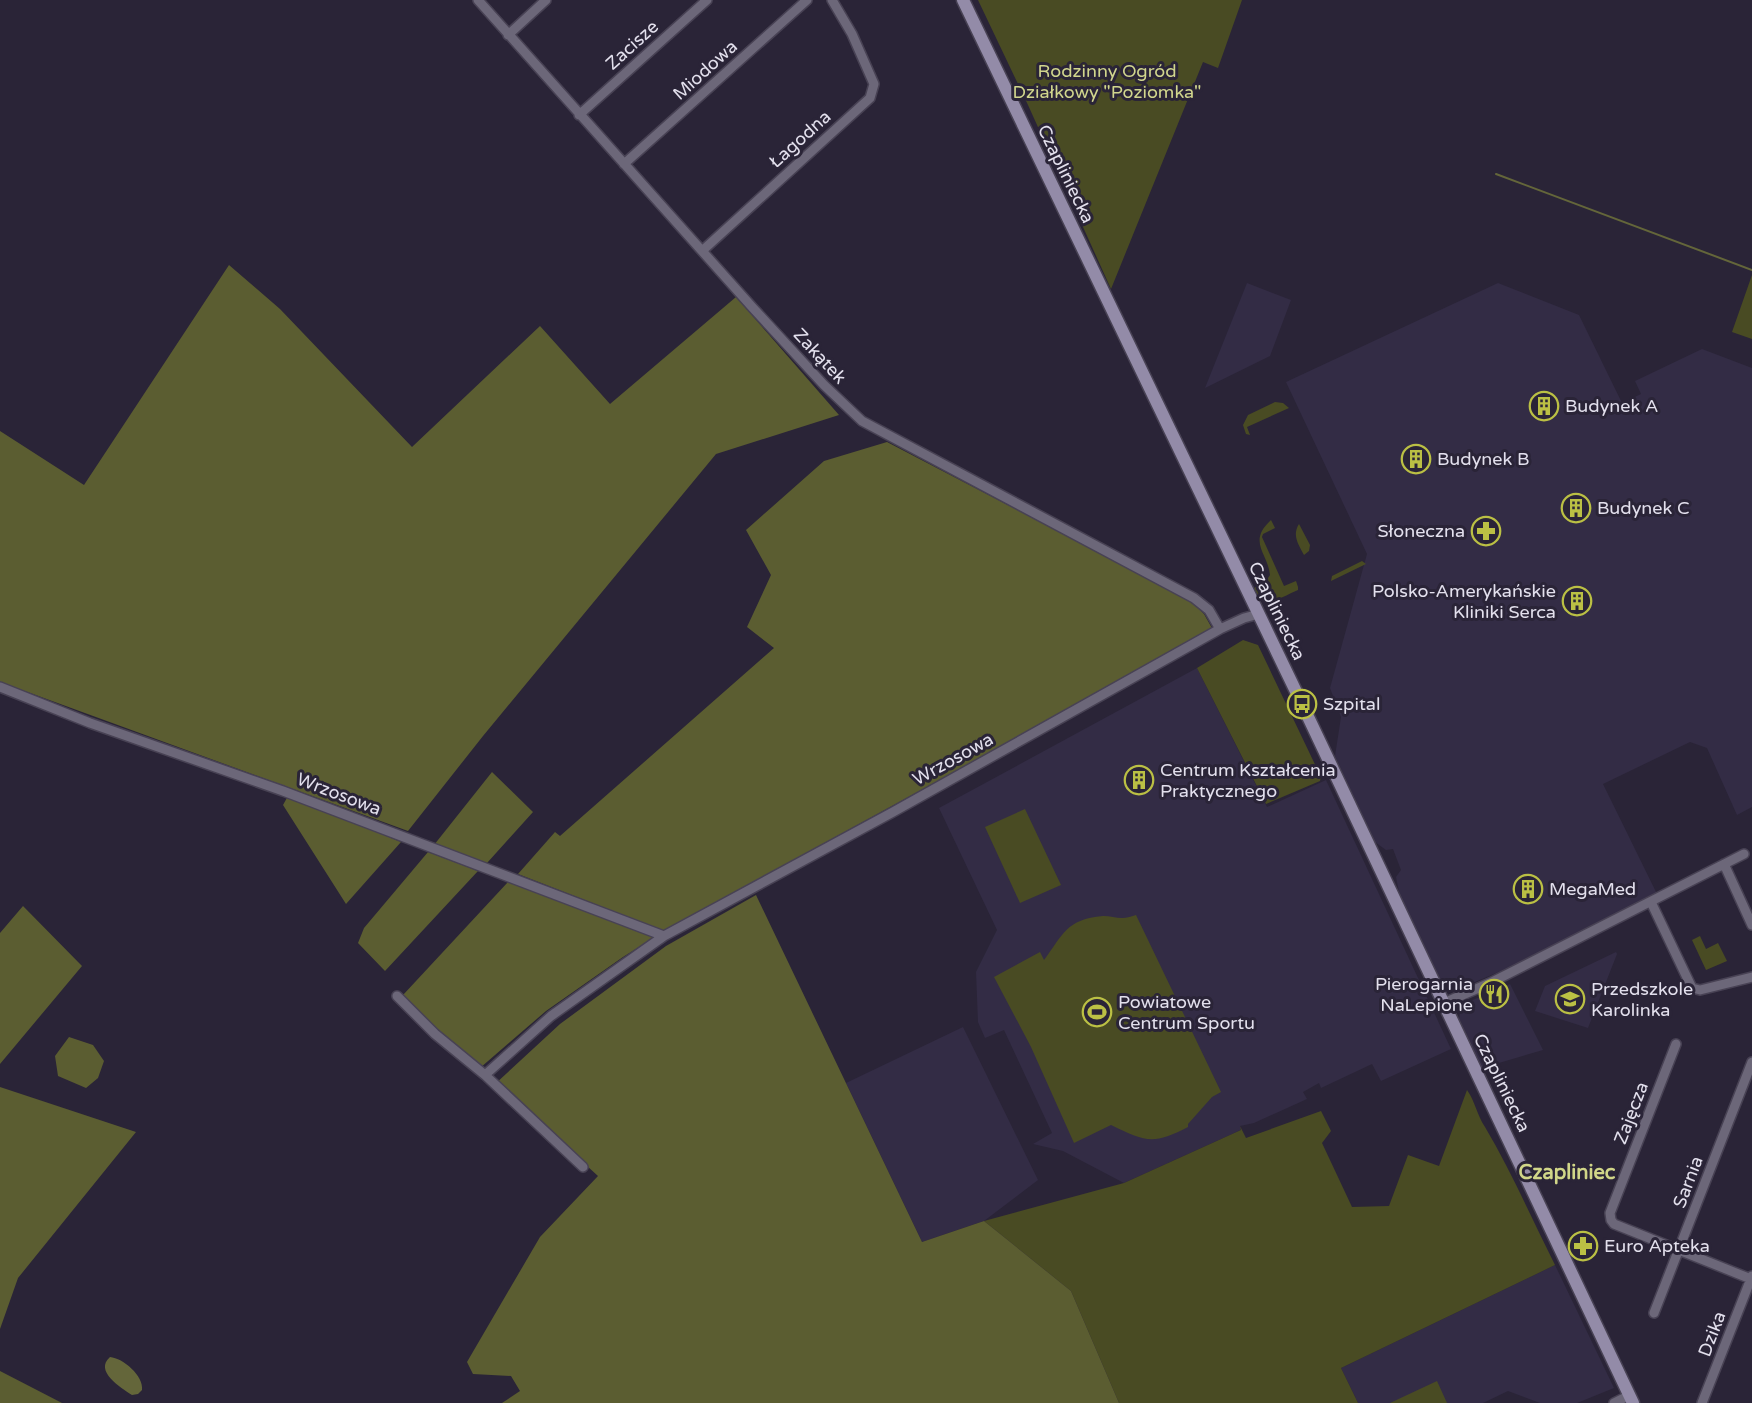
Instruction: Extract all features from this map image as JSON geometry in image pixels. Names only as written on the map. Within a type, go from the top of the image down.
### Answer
[{"type":"main road","name":"Czapliniecka","points":[[963,0],[1259,614],[1631,1399]]},
{"type":"street","name":"Zakątek","points":[[478,0],[824,385],[862,421],[1194,598],[1209,610],[1220,630]]},
{"type":"street","points":[[508,35],[546,0]]},
{"type":"street","name":"Zacisze","points":[[579,115],[707,0]]},
{"type":"street","name":"Miodowa","points":[[624,164],[807,0]]},
{"type":"street","name":"Łagodna","points":[[702,251],[870,98],[874,84],[852,34],[832,0]]},
{"type":"street","name":"Wrzosowa","points":[[485,1075],[551,1016],[664,936],[1220,630],[1244,618],[1259,614]]},
{"type":"street","name":"Wrzosowa","points":[[0,687],[90,723],[283,791],[664,936]]},
{"type":"street","points":[[1444,1003],[1490,983],[1744,854]]},
{"type":"street","points":[[1724,864],[1752,925]]},
{"type":"street","points":[[1651,902],[1692,988],[1700,990],[1752,977]]},
{"type":"street","points":[[397,996],[435,1034],[485,1075],[583,1167]]},
{"type":"street","name":"Zajęcza","points":[[1676,1044],[1610,1213],[1611,1220],[1614,1224],[1679,1251],[1751,1278]]},
{"type":"street","name":"Sarnia","points":[[1654,1313],[1752,1062]]},
{"type":"street","name":"Dzika","points":[[1702,1403],[1751,1278]]},
{"type":"street","points":[[1614,1403],[1631,1399]]},
{"type":"shaded area","points":[[229,265],[280,309],[412,447],[540,326],[610,404],[736,297],[839,415],[716,454],[483,736],[408,831],[0,682],[0,431],[84,485]]},
{"type":"shaded area","points":[[1247,283],[1291,300],[1270,356],[1205,388]]},
{"type":"shaded area","points":[[1498,283],[1579,315],[1622,403],[1641,394],[1635,381],[1702,349],[1752,368],[1752,807],[1737,815],[1707,748],[1690,742],[1603,784],[1658,896],[1558,947],[1456,990],[1440,982],[1400,897],[1396,877],[1401,870],[1393,849],[1386,850],[1375,842],[1335,756],[1341,717],[1330,688],[1367,554],[1286,382]]},
{"type":"shaded area","points":[[887,442],[1190,600],[1204,614],[1213,630],[664,931],[518,874],[555,832],[560,836],[774,648],[747,627],[771,575],[746,530],[824,461]]},
{"type":"shaded area","points":[[1197,668],[1267,807],[1326,780],[1451,1049],[1381,1081],[1372,1064],[1321,1088],[1319,1083],[1303,1092],[1307,1099],[1254,1123],[1240,1126],[1241,1130],[1124,1183],[1063,1151],[1033,1144],[1052,1133],[1004,1030],[985,1038],[978,1022],[976,972],[997,930],[939,808]]},
{"type":"shaded area","points":[[492,772],[533,812],[487,863],[434,845]]},
{"type":"shaded area","points":[[288,796],[401,842],[346,904],[283,805]]},
{"type":"shaded area","points":[[428,852],[478,871],[385,971],[358,943],[364,928]]},
{"type":"shaded area","points":[[508,882],[655,937],[546,1011],[480,1068],[442,1035],[403,995]]},
{"type":"shaded area","points":[[756,895],[922,1242],[984,1221],[1071,1291],[1119,1403],[502,1403],[520,1391],[511,1376],[473,1374],[467,1362],[540,1237],[598,1176],[529,1113],[494,1085],[560,1024],[666,946]]},
{"type":"shaded area","points":[[23,906],[82,966],[0,1064],[0,933]]},
{"type":"shaded area","name":"Przedszkole Karolinka","points":[[1616,952],[1588,1028],[1535,1011],[1545,986]]},
{"type":"shaded area","points":[[1510,984],[1543,1050],[1482,1068],[1459,1019],[1461,1005]]},
{"type":"shaded area","points":[[963,1027],[1038,1180],[984,1221],[922,1242],[846,1083]]},
{"type":"shaded area","points":[[69,1037],[93,1045],[104,1061],[98,1078],[86,1088],[58,1076],[55,1056]]},
{"type":"shaded area","points":[[0,1087],[136,1132],[18,1278],[0,1329]]},
{"type":"shaded area","points":[[1555,1265],[1614,1388],[1577,1403],[1540,1403],[1508,1391],[1483,1403],[1358,1403],[1341,1368]]},
{"type":"shaded area","points":[[110,1357],[132,1369],[140,1379],[142,1390],[138,1394],[132,1395],[110,1378],[105,1368]]},
{"type":"shaded area","points":[[0,1371],[62,1403],[0,1403]]},
{"type":"green space","name":"Rodzinny Ogród Działkowy \"Poziomka\"","points":[[978,0],[1242,0],[1218,68],[1203,62],[1111,289],[1028,105]]},
{"type":"green space","points":[[1752,275],[1752,339],[1732,332]]},
{"type":"green space","points":[[1275,402],[1283,403],[1289,408],[1247,427],[1250,435],[1246,434],[1243,425],[1248,415]]},
{"type":"green space","points":[[1271,520],[1275,528],[1263,534],[1262,537],[1284,586],[1296,581],[1298,590],[1279,599],[1268,601],[1258,595],[1254,588],[1266,581],[1270,575],[1261,547],[1260,535]]},
{"type":"green space","points":[[1299,524],[1310,545],[1309,551],[1304,555],[1296,536]]},
{"type":"green space","points":[[1362,561],[1366,564],[1331,581],[1332,576]]},
{"type":"green space","points":[[1243,640],[1258,645],[1321,777],[1320,781],[1266,804],[1197,668]]},
{"type":"green space","points":[[1025,809],[1061,885],[1020,903],[985,827]]},
{"type":"green space","name":"Powiatowe Centrum Sportu","points":[[1136,915],[1221,1092],[1212,1097],[1188,1124],[1188,1127],[1166,1137],[1142,1138],[1111,1125],[1074,1143],[1031,1047],[994,977],[1040,952],[1044,960],[1061,936],[1081,921],[1103,916],[1122,918]]},
{"type":"green space","points":[[1700,936],[1706,949],[1718,943],[1727,961],[1706,970],[1692,940]]},
{"type":"green space","points":[[1467,1090],[1555,1265],[1341,1368],[1358,1403],[1119,1403],[1071,1291],[984,1221],[1124,1183],[1241,1130],[1240,1126],[1246,1138],[1321,1111],[1331,1131],[1322,1143],[1352,1207],[1389,1206],[1408,1155],[1439,1166]]},
{"type":"green space","points":[[1437,1381],[1447,1403],[1390,1403]]},
{"type":"waterway","points":[[1496,174],[1752,270]]},
{"type":"place","name":"Budynek A","points":[[1544,406]]},
{"type":"place","name":"Budynek B","points":[[1416,459]]},
{"type":"place","name":"Budynek C","points":[[1576,508]]},
{"type":"place","name":"Słoneczna","points":[[1486,531]]},
{"type":"place","name":"Polsko-Amerykańskie Kliniki Serca","points":[[1577,601]]},
{"type":"place","name":"Szpital","points":[[1302,704]]},
{"type":"place","name":"Centrum Kształcenia Praktycznego","points":[[1139,780]]},
{"type":"place","name":"MegaMed","points":[[1528,889]]},
{"type":"place","name":"Pierogarnia NaLepione","points":[[1494,994]]},
{"type":"place","name":"Przedszkole Karolinka","points":[[1570,999]]},
{"type":"place","name":"Powiatowe Centrum Sportu","points":[[1097,1012]]},
{"type":"place","name":"Euro Apteka","points":[[1583,1246]]},
{"type":"district","name":"Czapliniec","points":[[1567,1172]]}]
